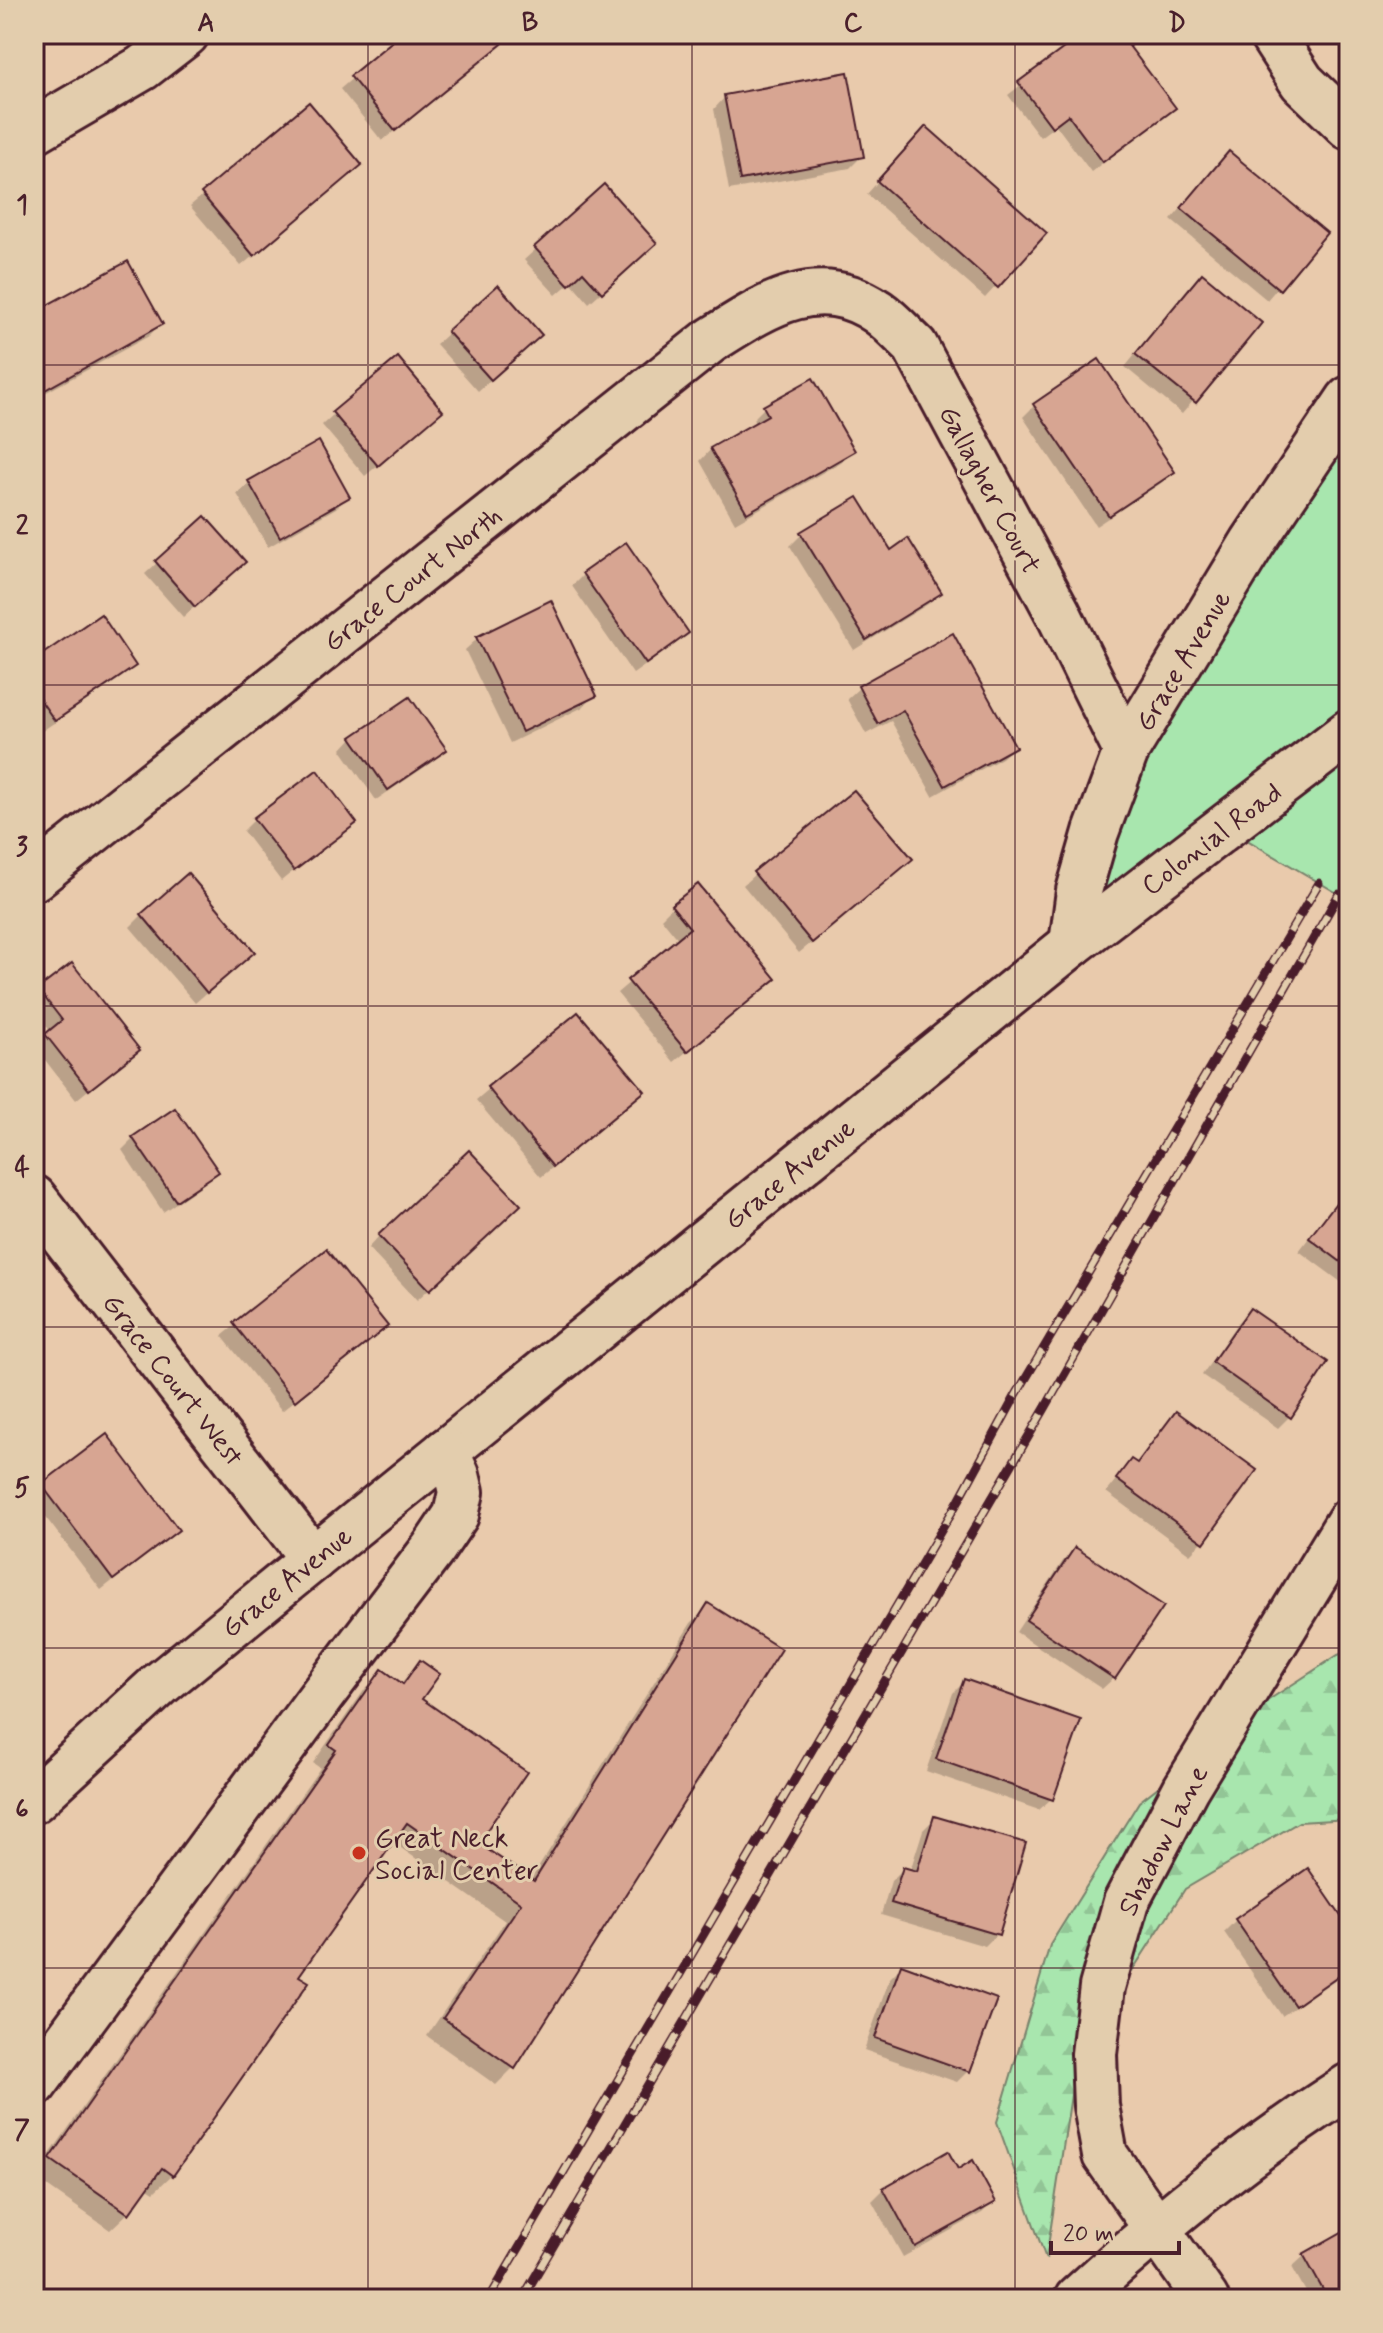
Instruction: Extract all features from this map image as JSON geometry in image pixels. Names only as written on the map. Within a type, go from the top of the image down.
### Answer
[{"type":"street","points":[[34,131],[142,68],[186,34]]},
{"type":"street","points":[[1271,34],[1302,82],[1349,127]]},
{"type":"street","name":"Gallagher Court","points":[[799,294],[842,295],[878,312],[915,346],[1058,613],[1126,751]]},
{"type":"street","name":"Grace Court North","points":[[34,878],[710,341],[769,304],[799,294]]},
{"type":"street","name":"Grace Avenue","points":[[34,1800],[160,1684],[1072,944],[1079,891],[1126,751],[1253,542],[1349,399]]},
{"type":"street","name":"Colonial Road","points":[[1072,944],[1349,732]]},
{"type":"street","name":"Grace Court West","points":[[34,1198],[313,1559]]},
{"type":"street","points":[[34,2085],[456,1515],[461,1492],[446,1451]]},
{"type":"street","name":"Shadow Lane","points":[[1206,2299],[1105,2155],[1096,2106],[1094,2054],[1102,1987],[1126,1902],[1186,1788],[1349,1521]]},
{"type":"street","points":[[1077,2299],[1228,2169],[1349,2086]]},
{"type":"green space","points":[[1349,399],[1349,900],[1225,827],[1072,944],[1096,832]]},
{"type":"green space","points":[[1349,1651],[1349,1819],[1299,1822],[1185,1889],[1077,2056],[1046,2259],[997,2122],[1050,1945],[1139,1802],[1267,1701]]},
{"type":"building","points":[[401,34],[494,34],[502,44],[395,131],[350,76]]},
{"type":"building","points":[[1083,34],[1120,34],[1176,108],[1103,162],[1068,115],[1052,127],[1018,82]]},
{"type":"building","points":[[848,72],[864,157],[740,180],[724,95]]},
{"type":"building","points":[[309,102],[362,165],[254,256],[201,193]]},
{"type":"building","points":[[926,126],[1047,233],[998,288],[877,181]]},
{"type":"building","points":[[1229,151],[1327,233],[1280,290],[1181,208]]},
{"type":"building","points":[[604,184],[657,243],[602,293],[583,272],[569,285],[534,247]]},
{"type":"building","points":[[128,261],[163,324],[34,396],[34,312]]},
{"type":"building","points":[[1202,273],[1262,323],[1196,403],[1135,354]]},
{"type":"building","points":[[498,285],[542,335],[491,380],[447,331]]},
{"type":"building","points":[[398,357],[443,411],[378,466],[332,412]]},
{"type":"building","points":[[1099,359],[1175,472],[1109,516],[1033,404]]},
{"type":"building","points":[[813,378],[855,451],[747,513],[710,448],[768,415],[763,406]]},
{"type":"building","points":[[319,441],[350,497],[280,537],[248,481]]},
{"type":"building","points":[[858,497],[891,550],[908,538],[942,593],[866,640],[800,532]]},
{"type":"building","points":[[205,516],[246,562],[195,607],[155,561]]},
{"type":"building","points":[[626,542],[689,633],[646,664],[582,573]]},
{"type":"building","points":[[551,600],[597,696],[522,732],[476,637]]},
{"type":"building","points":[[101,614],[136,666],[55,721],[34,691],[34,660]]},
{"type":"building","points":[[953,633],[1016,747],[945,786],[903,710],[878,724],[858,686]]},
{"type":"building","points":[[410,697],[447,750],[388,790],[351,737]]},
{"type":"building","points":[[317,770],[357,823],[294,871],[253,818]]},
{"type":"building","points":[[854,790],[913,859],[812,943],[753,872]]},
{"type":"building","points":[[188,873],[255,952],[207,993],[141,914]]},
{"type":"building","points":[[698,884],[776,979],[687,1052],[627,980],[690,928],[671,905]]},
{"type":"building","points":[[72,963],[140,1050],[89,1090],[45,1034],[62,1020],[38,989]]},
{"type":"building","points":[[578,1012],[645,1091],[553,1167],[487,1087]]},
{"type":"building","points":[[175,1108],[219,1172],[176,1201],[132,1137]]},
{"type":"building","points":[[469,1150],[521,1205],[430,1290],[378,1235]]},
{"type":"building","points":[[1349,1186],[1349,1268],[1309,1238]]},
{"type":"building","points":[[326,1249],[388,1326],[295,1401],[233,1323]]},
{"type":"building","points":[[1250,1308],[1328,1362],[1291,1418],[1212,1362]]},
{"type":"building","points":[[1176,1411],[1257,1470],[1204,1543],[1116,1479],[1131,1459],[1137,1463]]},
{"type":"building","points":[[107,1434],[179,1530],[113,1580],[41,1484]]},
{"type":"building","points":[[1075,1547],[1164,1606],[1115,1679],[1026,1620]]},
{"type":"building","points":[[708,1603],[781,1649],[515,2069],[443,2018],[521,1903],[407,1823],[299,1976],[309,1982],[173,2176],[162,2168],[129,2214],[50,2159],[336,1750],[329,1745],[382,1669],[403,1684],[420,1660],[440,1674],[422,1699],[527,1772],[478,1843],[534,1881]]},
{"type":"building","points":[[964,1679],[1081,1720],[1053,1800],[936,1759]]},
{"type":"building","points":[[934,1816],[1026,1843],[999,1935],[891,1903],[903,1867],[917,1871]]},
{"type":"building","points":[[1308,1868],[1349,1928],[1349,1968],[1295,2006],[1235,1919]]},
{"type":"building","points":[[901,1964],[997,1999],[970,2072],[875,2038]]},
{"type":"building","points":[[948,2151],[958,2169],[973,2160],[996,2202],[915,2247],[883,2188]]},
{"type":"building","points":[[1349,2228],[1349,2299],[1328,2299],[1303,2254]]},
{"type":"railway","points":[[489,2299],[959,1500],[1016,1395],[1319,883]]},
{"type":"railway","points":[[522,2299],[1044,1410],[1339,894]]},
{"type":"place","name":"Great Neck Social Center","points":[[359,1853]]}]
